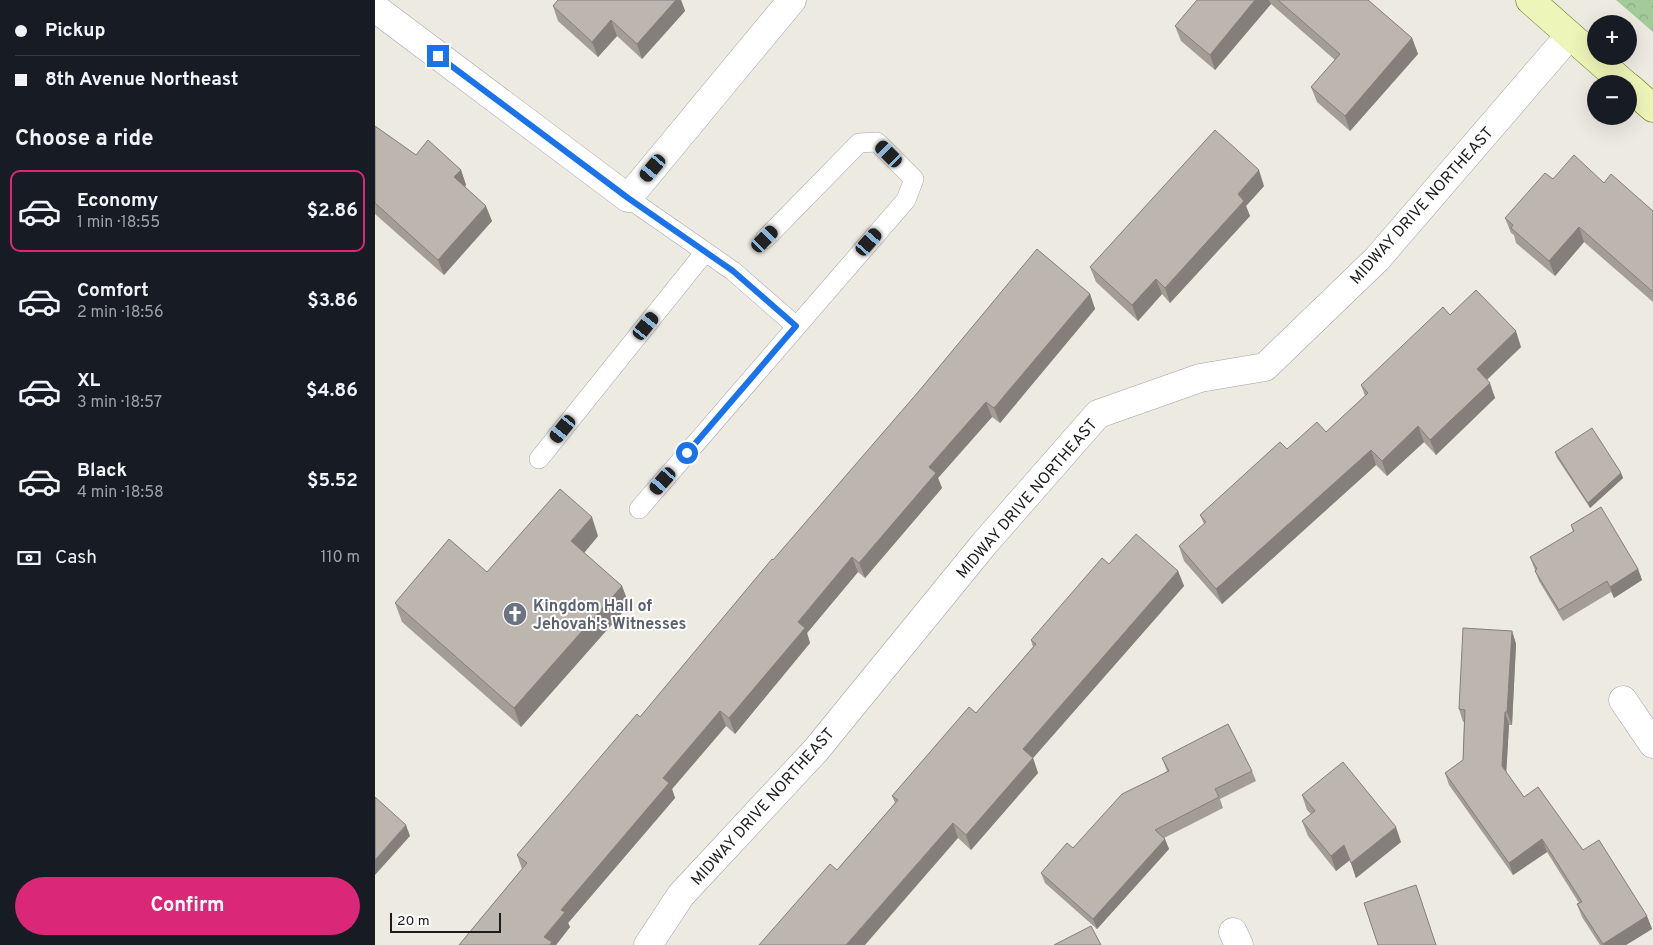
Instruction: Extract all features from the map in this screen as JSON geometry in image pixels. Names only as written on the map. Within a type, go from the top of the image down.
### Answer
[{"type":"street","points":[[375,8],[628,198],[792,0]]},
{"type":"street","points":[[1530,0],[1614,75]]},
{"type":"street","name":"MIDWAY DRIVE NORTHEAST","points":[[648,945],[681,895],[816,750],[984,544],[1099,414],[1200,378],[1265,367],[1377,259],[1569,36]]},
{"type":"street","points":[[1637,94],[1653,108]]},
{"type":"street","points":[[1623,700],[1653,744]]},
{"type":"lane","points":[[639,509],[906,200],[914,179],[877,142],[859,143],[765,239]]},
{"type":"lane","points":[[628,198],[733,271],[796,326]]},
{"type":"lane","points":[[539,459],[705,252]]},
{"type":"green space","points":[[1616,0],[1653,0],[1653,32],[1637,18],[1637,15],[1633,15]]},
{"type":"building","points":[[558,0],[676,0],[637,44],[611,20],[592,42],[553,6]]},
{"type":"building","points":[[1197,0],[1255,0],[1210,55],[1175,26]]},
{"type":"building","points":[[1278,0],[1368,0],[1412,38],[1345,116],[1311,87],[1340,54]]},
{"type":"building","points":[[375,126],[416,155],[428,140],[461,170],[454,177],[486,206],[438,260],[375,203]]},
{"type":"building","points":[[1215,130],[1259,170],[1238,194],[1244,201],[1165,288],[1156,279],[1132,305],[1090,267]]},
{"type":"building","points":[[1574,155],[1604,183],[1611,174],[1653,211],[1653,292],[1579,227],[1549,261],[1511,228],[1513,225],[1505,218],[1545,173],[1553,179]]},
{"type":"building","points":[[1037,249],[1090,294],[994,408],[986,402],[929,467],[936,473],[859,563],[852,557],[798,622],[805,628],[729,718],[720,711],[663,778],[669,783],[561,910],[565,912],[544,937],[552,942],[550,945],[459,945],[527,863],[517,855],[637,714],[640,717],[772,559],[919,391]]},
{"type":"building","points":[[1476,290],[1516,331],[1477,369],[1490,383],[1430,440],[1418,426],[1382,461],[1371,450],[1216,589],[1179,546],[1206,522],[1200,515],[1280,442],[1287,449],[1317,422],[1326,432],[1368,393],[1361,385],[1443,307],[1450,315]]},
{"type":"building","points":[[1592,428],[1621,473],[1588,503],[1555,452]]},
{"type":"building","name":"Kingdom Hall of Jehovah's Witnesses","points":[[560,489],[592,517],[571,541],[622,586],[514,708],[395,603],[449,539],[487,572]]},
{"type":"building","points":[[1601,507],[1638,569],[1610,587],[1607,581],[1559,610],[1535,571],[1537,569],[1530,557],[1574,531],[1571,525]]},
{"type":"building","points":[[1136,534],[1178,571],[1023,749],[1033,758],[966,835],[953,823],[846,945],[759,945],[830,864],[837,870],[898,800],[892,796],[969,707],[976,713],[1036,644],[1031,640],[1102,558],[1109,564]]},
{"type":"building","points":[[1463,628],[1512,631],[1502,766],[1524,797],[1538,787],[1583,850],[1599,840],[1647,916],[1603,944],[1577,904],[1582,902],[1542,839],[1509,863],[1445,773],[1463,760],[1465,710],[1459,709]]},
{"type":"building","points":[[1228,724],[1252,771],[1215,789],[1219,797],[1155,830],[1165,839],[1093,919],[1041,873],[1067,843],[1073,848],[1122,794],[1169,771],[1162,758]]},
{"type":"building","points":[[1343,762],[1396,827],[1351,863],[1344,845],[1331,856],[1302,821],[1315,811],[1302,795]]},
{"type":"building","points":[[375,797],[406,825],[375,860]]},
{"type":"building","points":[[1416,885],[1436,945],[1378,945],[1364,903]]},
{"type":"building","points":[[1091,926],[1101,945],[1054,945]]},
{"type":"place","name":"Kingdom Hall of Jehovah's Witnesses","points":[[515,614]]},
{"type":"route","points":[[438,56],[628,198],[733,271],[796,326],[687,453]]}]
